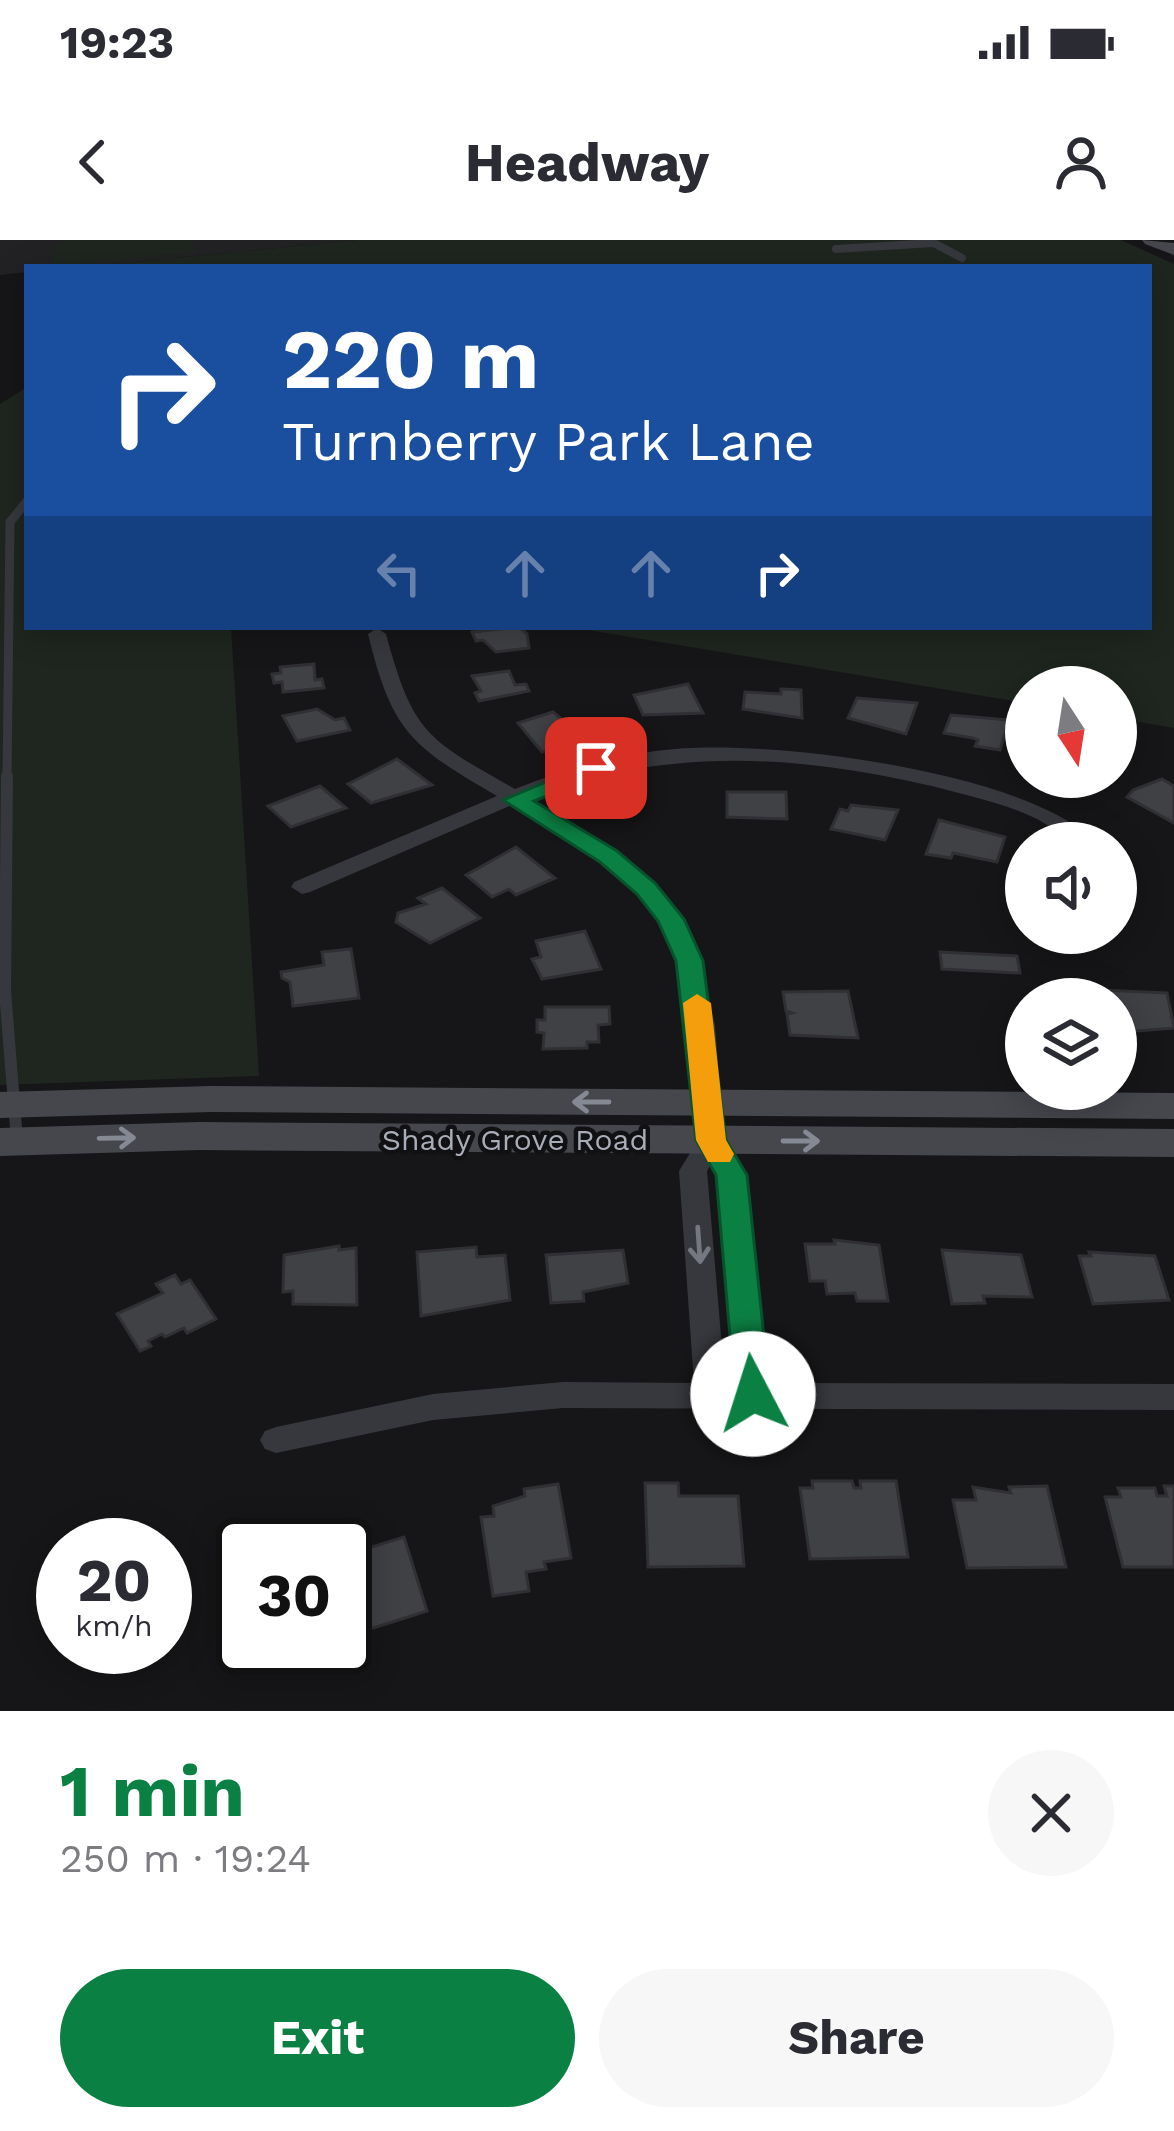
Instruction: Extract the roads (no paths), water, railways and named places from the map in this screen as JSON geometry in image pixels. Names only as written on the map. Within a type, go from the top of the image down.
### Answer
[{"type":"main road","points":[[1151,240],[1174,250]]},
{"type":"main road","name":"Shady Grove Road","points":[[8,1123],[199,1136],[1174,1106]]},
{"type":"main road","name":"Shady Grove Road","points":[[709,1121],[1174,1143]]},
{"type":"street","points":[[376,634],[394,700],[424,741],[608,856],[646,888],[670,919],[689,961],[709,1121],[731,1175],[753,1394]]},
{"type":"street","points":[[302,887],[596,768],[669,755],[746,753],[832,761],[970,789],[1053,822]]},
{"type":"street","points":[[709,1121],[693,1171],[710,1394]]},
{"type":"street","points":[[276,1440],[433,1407],[563,1395],[1174,1397]]},
{"type":"lane","points":[[890,240],[900,247]]},
{"type":"lane","points":[[836,249],[930,242],[962,258]]},
{"type":"lane","points":[[8,1123],[10,522],[24,504]]}]
